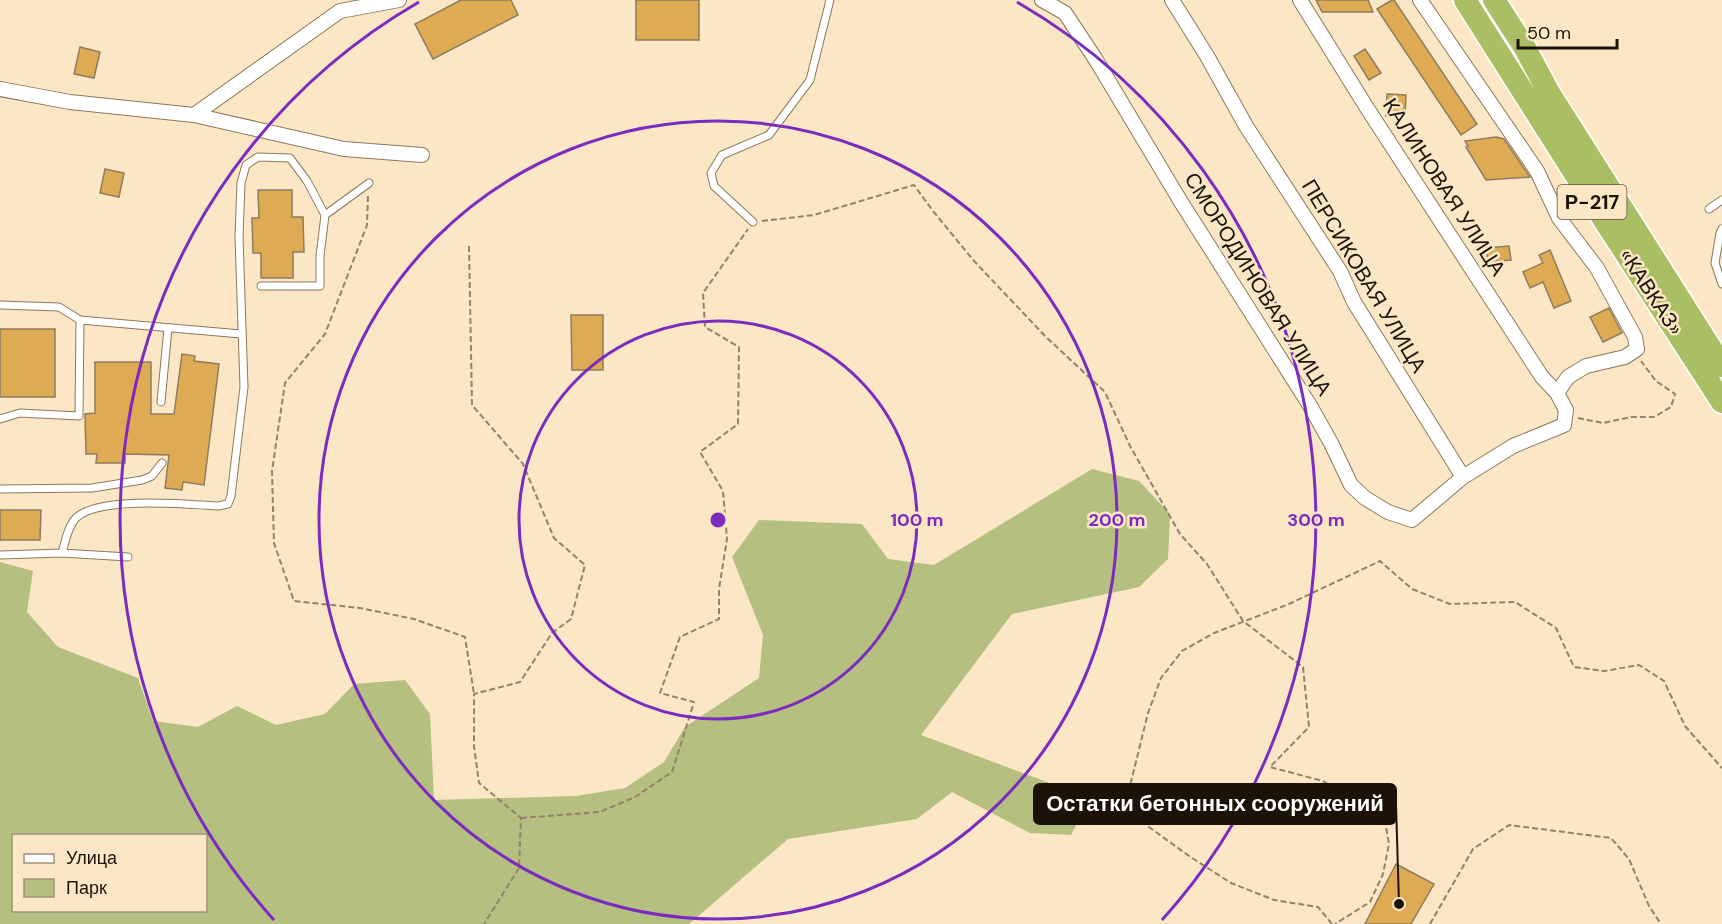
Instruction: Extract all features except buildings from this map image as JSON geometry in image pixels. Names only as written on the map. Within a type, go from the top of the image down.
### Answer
[{"type":"highway","name":"«КАВКАЗ»","points":[[1465,0],[1722,402]]},
{"type":"highway","name":"«КАВКАЗ»","points":[[1494,0],[1525,48],[1549,93],[1722,366]]},
{"type":"street","points":[[194,115],[340,11],[399,0]]},
{"type":"street","name":"СМОРОДИНОВАЯ УЛИЦА","points":[[1041,0],[1065,13],[1096,60],[1205,242],[1309,404],[1351,485],[1365,498],[1388,512],[1412,520],[1463,477]]},
{"type":"street","name":"ПЕРСИКОВАЯ УЛИЦА","points":[[1172,0],[1208,56],[1245,126],[1340,271],[1354,302],[1463,477]]},
{"type":"street","name":"КАЛИНОВАЯ УЛИЦА","points":[[1300,0],[1367,108],[1542,377],[1557,393]]},
{"type":"street","points":[[1420,0],[1537,171],[1559,218],[1597,268],[1635,336],[1637,349],[1625,357],[1586,366],[1568,377],[1557,393],[1566,410],[1565,421],[1513,446],[1463,477]]},
{"type":"street","points":[[0,90],[70,102],[194,115],[344,149],[422,155]]},
{"type":"lane","points":[[753,222],[714,186],[711,173],[722,156],[769,135],[810,80],[830,0]]},
{"type":"lane","points":[[62,553],[74,520],[83,512],[96,508],[146,502],[218,506],[228,504],[231,496],[244,387],[239,237],[241,183],[246,165],[258,157],[290,158],[307,181],[325,215],[320,256],[320,286],[261,286]]},
{"type":"lane","points":[[325,215],[369,183]]},
{"type":"lane","points":[[1709,209],[1722,200]]},
{"type":"lane","points":[[1722,229],[1715,263],[1722,284]]},
{"type":"lane","points":[[0,304],[59,307],[80,320],[241,334]]},
{"type":"lane","points":[[0,419],[20,413],[79,416],[80,320]]},
{"type":"lane","points":[[161,402],[168,328]]},
{"type":"lane","points":[[0,489],[102,487],[142,480],[152,476],[162,464]]},
{"type":"lane","points":[[0,555],[62,553],[128,557]]},
{"type":"path","points":[[369,183],[366,225],[326,334],[285,383],[272,471],[274,543],[294,601],[360,608],[414,619],[465,637],[474,694],[474,746],[479,783],[521,818],[600,812],[635,797],[672,772],[694,702],[660,693],[680,637],[719,619],[719,589],[727,539],[723,490],[700,452],[738,424],[739,347],[705,327],[703,293],[753,222],[814,215],[915,184],[933,211],[974,261],[1046,336],[1105,392],[1130,446],[1180,534],[1207,564],[1244,621],[1303,667],[1309,727],[1270,767],[1323,781],[1385,821],[1389,844],[1383,874],[1370,902],[1333,924],[1318,907],[1274,900],[1231,883],[1189,856],[1149,827],[1134,807],[1129,790],[1148,713],[1161,678],[1182,651],[1214,633],[1244,621],[1289,603],[1380,561],[1412,589],[1450,604],[1515,602],[1556,628],[1574,667],[1604,671],[1639,665],[1664,681],[1685,726],[1722,768]]},
{"type":"path","points":[[469,246],[472,405],[523,464],[554,538],[585,564],[571,619],[552,633],[520,682],[474,694]]},
{"type":"path","points":[[1565,421],[1603,423],[1631,417],[1654,417],[1671,407],[1675,394],[1656,381],[1642,364],[1637,349]]},
{"type":"path","points":[[483,924],[519,868],[521,818]]},
{"type":"path","points":[[1430,924],[1473,849],[1509,825],[1611,838],[1629,860],[1649,906],[1661,924]]},
{"type":"green space","points":[[1092,469],[1139,481],[1170,514],[1168,559],[1139,587],[1012,614],[921,735],[1090,798],[1071,835],[1030,833],[952,792],[917,819],[788,839],[689,924],[0,924],[0,562],[33,571],[27,612],[58,647],[138,678],[153,721],[198,727],[237,706],[276,725],[325,714],[354,684],[405,680],[430,714],[434,800],[576,796],[625,788],[664,762],[685,727],[759,678],[763,635],[732,557],[759,520],[862,524],[888,559],[934,565]]},
{"type":"place","name":"Остатки бетонных сооружений","points":[[1399,904]]}]
